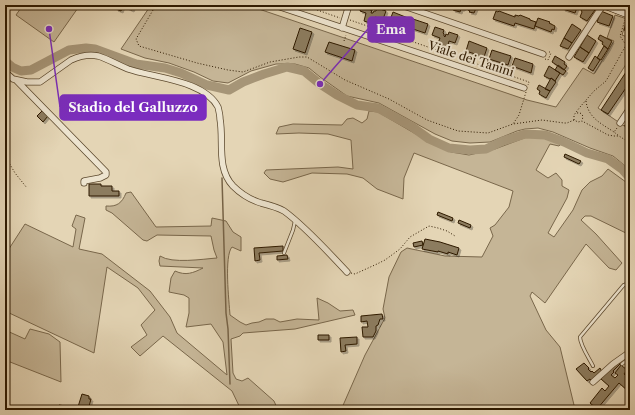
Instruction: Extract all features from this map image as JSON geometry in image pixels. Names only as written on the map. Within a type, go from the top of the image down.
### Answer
[{"type":"main road","points":[[603,5],[629,14]]},
{"type":"street","name":"Viale dei Tanini","points":[[274,5],[524,88]]},
{"type":"street","points":[[342,28],[349,5]]},
{"type":"street","points":[[401,5],[543,54]]},
{"type":"street","points":[[569,58],[603,5]]},
{"type":"street","points":[[16,80],[40,82],[71,60],[84,55],[90,55],[98,56],[128,69],[176,81],[195,88],[214,102],[218,109],[222,130],[221,152],[225,174],[228,180],[239,192],[259,202],[276,207],[300,224],[347,272]]},
{"type":"street","points":[[5,72],[16,80],[106,172],[106,176],[84,181],[84,183]]},
{"type":"street","points":[[620,123],[630,108]]},
{"type":"street","points":[[593,382],[613,364],[630,352]]},
{"type":"lane","points":[[284,253],[295,221]]},
{"type":"lane","points":[[593,366],[582,345],[580,337],[622,286],[624,284],[630,285]]},
{"type":"lane","points":[[622,364],[630,358]]},
{"type":"path","points":[[156,5],[136,39],[139,46],[197,63],[243,72],[270,62],[307,57],[345,80],[389,99],[427,120],[458,131],[488,133],[513,124],[542,120],[567,123],[574,120],[578,122],[582,121],[608,135],[619,136]]},
{"type":"path","points":[[303,5],[341,18]]},
{"type":"path","points":[[574,120],[573,116],[594,91],[606,81],[626,45],[620,36],[629,14]]},
{"type":"path","points":[[349,19],[350,21],[529,82],[519,114],[513,124]]},
{"type":"path","points":[[630,93],[628,95],[630,96]]},
{"type":"path","points":[[586,101],[586,106],[592,116],[630,143]]},
{"type":"path","points":[[577,112],[582,115],[582,121]]},
{"type":"path","points":[[614,132],[620,123]]},
{"type":"path","points":[[5,156],[14,173],[27,188]]},
{"type":"path","points":[[347,272],[355,274],[377,264],[400,249],[410,237],[429,226],[447,231],[455,236]]},
{"type":"shaded area","points":[[23,5],[80,5],[54,42],[16,15]]},
{"type":"shaded area","points":[[151,5],[247,5],[527,100],[556,107],[583,68],[594,74],[614,41],[607,38],[615,15],[627,19],[622,35],[630,38],[630,58],[598,108],[630,130],[630,170],[613,156],[553,132],[538,128],[517,131],[490,142],[470,143],[452,141],[435,134],[379,103],[347,96],[309,68],[295,64],[276,64],[251,71],[228,83],[213,81],[169,63],[145,58],[121,49]]},
{"type":"shaded area","points":[[369,111],[378,112],[451,152],[469,155],[495,149],[527,137],[538,137],[561,144],[559,146],[550,144],[536,170],[548,178],[556,173],[562,180],[562,186],[569,190],[567,198],[548,233],[554,237],[573,210],[582,190],[590,182],[602,176],[608,169],[630,185],[630,235],[591,216],[585,216],[581,220],[622,263],[616,270],[609,268],[586,244],[545,303],[532,292],[530,296],[546,330],[560,347],[574,405],[579,410],[341,410],[365,355],[385,318],[383,309],[389,277],[401,252],[407,248],[445,256],[482,257],[493,236],[490,228],[495,225],[509,207],[513,191],[414,153],[404,178],[403,199],[377,189],[363,178],[347,174],[312,173],[283,182],[270,179],[264,173],[266,170],[338,167],[353,169],[351,140],[328,134],[276,134],[279,127],[293,124],[342,125],[347,119],[353,118],[362,123],[367,119]]},
{"type":"shaded area","points":[[131,192],[156,227],[211,226],[212,218],[226,221],[233,232],[241,237],[241,251],[232,247],[228,259],[230,315],[240,322],[246,325],[266,319],[274,319],[280,322],[297,319],[319,320],[317,298],[340,311],[353,310],[355,315],[295,329],[243,333],[240,336],[231,339],[233,373],[236,379],[242,381],[248,378],[274,401],[278,410],[241,410],[232,391],[163,336],[140,356],[131,347],[147,335],[141,325],[155,310],[138,288],[107,267],[94,353],[5,311],[5,255],[25,224],[73,247],[76,229],[72,226],[76,215],[85,218],[79,249],[102,254],[150,291],[170,317],[177,333],[227,375],[223,342],[211,324],[186,327],[189,313],[189,298],[184,295],[169,292],[171,278],[175,271],[189,273],[203,268],[160,266],[159,261],[160,256],[172,260],[217,258],[211,236],[157,235],[147,241],[143,240],[112,213],[106,210],[106,206],[119,204],[126,193]]},
{"type":"shaded area","points":[[30,329],[49,334],[60,342],[61,382],[5,360],[5,330],[25,339]]},
{"type":"building","points":[[118,5],[134,6],[132,10],[123,6],[121,11],[116,9]]},
{"type":"building","points":[[362,5],[371,6],[371,13],[376,11],[377,8],[386,11],[383,19],[375,17],[373,24],[364,21],[366,13],[360,11]]},
{"type":"building","points":[[452,5],[465,5],[460,12],[453,10],[454,6]]},
{"type":"building","points":[[470,5],[477,6],[474,13],[469,12],[470,11],[468,10]]},
{"type":"building","points":[[564,5],[578,5],[575,13],[563,9]]},
{"type":"building","points":[[582,5],[595,10],[587,21],[580,17]]},
{"type":"building","points":[[496,11],[515,17],[515,15],[520,15],[530,19],[536,22],[534,29],[515,23],[514,26],[493,19]]},
{"type":"building","points":[[601,11],[613,16],[609,26],[597,22]]},
{"type":"building","points":[[393,12],[408,18],[406,26],[390,20]]},
{"type":"building","points":[[538,18],[550,22],[549,23],[555,26],[554,30],[552,29],[551,32],[535,26]]},
{"type":"building","points":[[413,19],[428,24],[425,33],[410,28]]},
{"type":"building","points":[[627,22],[630,23],[630,32],[624,30]]},
{"type":"building","points":[[572,24],[581,30],[572,43],[564,38]]},
{"type":"building","points":[[435,27],[444,30],[443,33],[445,37],[449,32],[458,35],[455,43],[449,41],[447,49],[437,46],[440,38],[432,35]]},
{"type":"building","points":[[300,28],[312,32],[305,53],[293,49]]},
{"type":"building","points":[[587,35],[596,41],[589,53],[580,47]]},
{"type":"building","points":[[600,35],[612,41],[608,49],[602,44],[603,42],[598,39]]},
{"type":"building","points":[[564,38],[572,43],[568,49],[560,46]]},
{"type":"building","points":[[469,41],[487,48],[484,57],[466,51]]},
{"type":"building","points":[[329,42],[355,50],[352,61],[325,52]]},
{"type":"building","points":[[604,46],[608,49],[601,60],[597,58]]},
{"type":"building","points":[[580,47],[589,53],[583,62],[574,57]]},
{"type":"building","points":[[492,50],[511,56],[508,65],[489,59]]},
{"type":"building","points":[[555,56],[565,62],[564,64],[567,66],[564,70],[552,62]]},
{"type":"building","points":[[595,56],[600,60],[593,71],[588,68]]},
{"type":"building","points":[[515,58],[533,64],[531,73],[512,66]]},
{"type":"building","points":[[558,65],[566,71],[563,75],[555,70]]},
{"type":"building","points":[[549,66],[560,73],[555,81],[544,76]]},
{"type":"building","points":[[630,66],[630,82],[608,114],[601,110]]},
{"type":"building","points":[[551,78],[556,82],[550,91],[545,89]]},
{"type":"building","points":[[539,85],[550,91],[546,98],[539,94],[540,91],[537,89]]},
{"type":"building","points":[[42,111],[48,116],[43,122],[37,116]]},
{"type":"building","points":[[565,154],[581,161],[579,164],[564,157]]},
{"type":"building","points":[[89,184],[112,186],[112,191],[119,191],[119,196],[89,196]]},
{"type":"building","points":[[438,212],[453,218],[452,221],[437,215]]},
{"type":"building","points":[[459,220],[471,225],[470,228],[458,223]]},
{"type":"building","points":[[425,239],[459,248],[457,255],[448,252],[448,254],[422,249]]},
{"type":"building","points":[[422,241],[423,245],[414,247],[413,243]]},
{"type":"building","points":[[283,246],[283,251],[259,253],[260,260],[255,261],[254,248]]},
{"type":"building","points":[[287,255],[288,259],[277,260],[277,256]]},
{"type":"building","points":[[382,314],[383,319],[380,319],[378,325],[376,326],[376,331],[373,337],[363,337],[362,327],[368,327],[367,321],[361,322],[361,316]]},
{"type":"building","points":[[318,335],[329,335],[329,340],[318,340]]},
{"type":"building","points":[[357,337],[357,344],[345,345],[346,351],[341,352],[340,338]]},
{"type":"building","points":[[617,362],[620,364],[611,375],[615,378],[618,375],[615,373],[621,365],[627,370],[624,374],[630,380],[630,389],[628,391],[619,383],[597,409],[590,403],[602,388],[605,391],[609,386],[601,379]]},
{"type":"building","points":[[584,363],[591,372],[592,371],[594,373],[600,368],[602,372],[592,381],[590,379],[587,381],[576,369]]},
{"type":"building","points":[[82,394],[89,396],[89,399],[91,399],[88,410],[77,410]]},
{"type":"building","points":[[59,405],[72,407],[71,410],[58,410]]},
{"type":"waterway","points":[[5,61],[12,67],[21,71],[31,70],[69,50],[86,48],[95,49],[136,64],[165,68],[181,73],[207,85],[229,90],[243,82],[287,67],[304,71],[337,95],[357,105],[378,108],[411,126],[429,139],[449,148],[470,150],[486,149],[503,141],[525,134],[545,135],[587,153],[608,159],[622,169],[630,178]]},
{"type":"waterway","points":[[222,178],[226,313],[230,384]]},
{"type":"place","name":"Stadio del Galluzzo","points":[[49,29]]},
{"type":"place","name":"Ema","points":[[320,84]]}]
